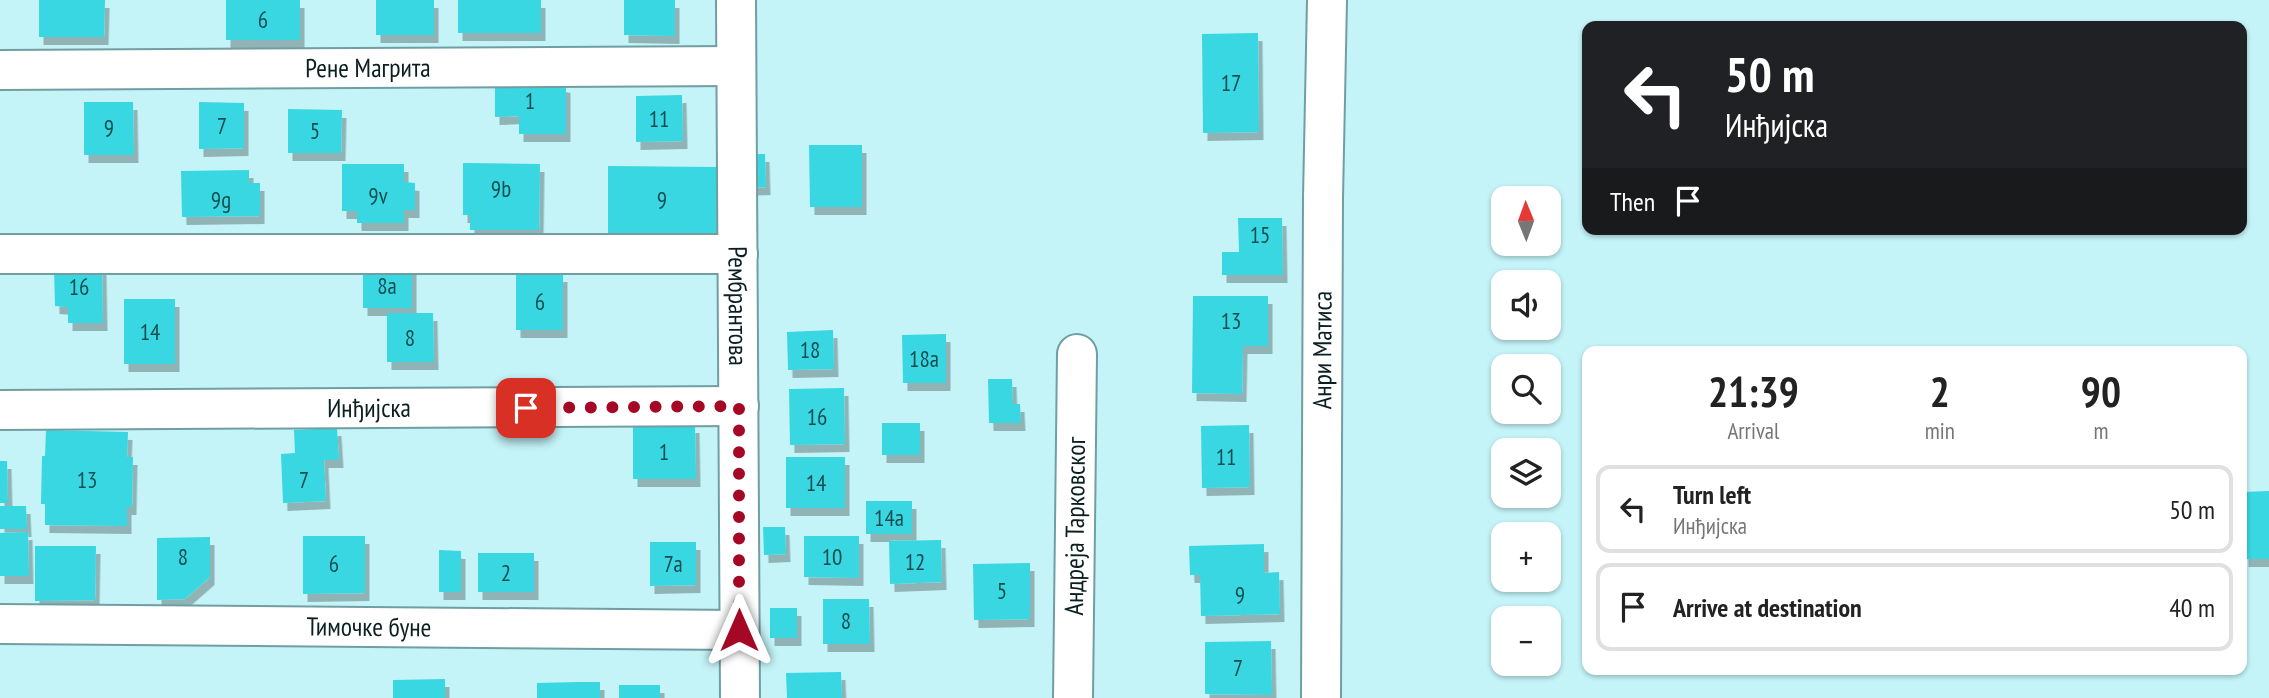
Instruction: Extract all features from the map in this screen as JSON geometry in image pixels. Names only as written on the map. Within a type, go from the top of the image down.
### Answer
[{"type":"street","name":"Рембрантова","points":[[736,0],[740,698]]},
{"type":"street","name":"Анри Матиса","points":[[1321,698],[1323,212],[1327,0]]},
{"type":"street","name":"Рене Магрита","points":[[0,70],[736,66]]},
{"type":"street","points":[[0,254],[738,254]]},
{"type":"street","name":"Андреја Тарковског","points":[[1073,698],[1077,354]]},
{"type":"street","name":"Инђијска","points":[[0,410],[739,406]]},
{"type":"street","name":"Тимочке буне","points":[[0,624],[739,630]]},
{"type":"building","points":[[39,0],[105,0],[104,37],[39,37]]},
{"type":"building","points":[[226,0],[300,0],[300,40],[226,40]]},
{"type":"building","points":[[376,0],[434,0],[434,35],[376,35]]},
{"type":"building","points":[[458,0],[541,0],[541,33],[458,33]]},
{"type":"building","points":[[624,0],[675,0],[675,36],[624,35]]},
{"type":"building","points":[[1258,33],[1259,132],[1203,133],[1202,34]]},
{"type":"building","points":[[495,72],[566,85],[566,134],[519,134],[519,116],[495,117]]},
{"type":"building","points":[[682,95],[683,141],[636,142],[636,96]]},
{"type":"building","points":[[84,102],[133,102],[134,155],[84,155]]},
{"type":"building","points":[[199,102],[244,103],[244,148],[199,149]]},
{"type":"building","points":[[288,109],[342,110],[341,153],[288,153]]},
{"type":"building","points":[[809,145],[862,145],[862,207],[810,207]]},
{"type":"building","points":[[739,154],[765,154],[766,187],[740,188]]},
{"type":"building","points":[[463,163],[540,164],[539,230],[470,230],[470,215],[463,215]]},
{"type":"building","points":[[342,164],[404,164],[404,182],[415,183],[415,210],[404,210],[404,223],[357,223],[357,211],[342,211]]},
{"type":"building","points":[[608,166],[716,167],[716,234],[608,234]]},
{"type":"building","points":[[249,170],[249,183],[260,183],[260,216],[182,217],[181,171]]},
{"type":"building","points":[[1238,218],[1282,218],[1283,275],[1222,275],[1222,252],[1239,252]]},
{"type":"building","points":[[412,263],[412,308],[363,308],[363,264]]},
{"type":"building","points":[[102,267],[103,323],[68,323],[68,307],[55,306],[54,268]]},
{"type":"building","points":[[563,274],[563,330],[516,330],[516,275]]},
{"type":"building","points":[[1193,296],[1268,296],[1268,346],[1243,346],[1242,394],[1192,393]]},
{"type":"building","points":[[124,299],[175,299],[175,364],[124,364]]},
{"type":"building","points":[[387,313],[433,313],[434,362],[387,362]]},
{"type":"building","points":[[833,330],[834,369],[788,370],[787,332]]},
{"type":"building","points":[[946,334],[946,383],[903,383],[902,335]]},
{"type":"building","points":[[988,379],[1012,379],[1013,404],[1020,404],[1021,423],[989,423]]},
{"type":"building","points":[[844,388],[845,444],[790,445],[789,389]]},
{"type":"building","points":[[882,423],[920,423],[920,455],[882,455]]},
{"type":"building","points":[[633,425],[695,425],[696,479],[633,479]]},
{"type":"building","points":[[1249,425],[1250,487],[1202,488],[1201,426]]},
{"type":"building","points":[[337,428],[339,460],[324,460],[326,501],[283,503],[281,454],[295,453],[294,430]]},
{"type":"building","points":[[46,430],[128,432],[127,457],[133,457],[132,507],[127,507],[127,526],[45,525],[45,504],[41,504],[42,456],[45,456]]},
{"type":"building","points":[[786,457],[845,457],[845,508],[786,508]]},
{"type":"building","points":[[0,461],[7,461],[8,503],[0,503]]},
{"type":"building","points":[[2269,491],[2269,559],[2247,559],[2247,492]]},
{"type":"building","points":[[866,501],[912,501],[912,534],[866,534]]},
{"type":"building","points":[[0,506],[26,506],[27,529],[0,529]]},
{"type":"building","points":[[763,527],[785,527],[786,554],[764,555]]},
{"type":"building","points":[[28,532],[29,576],[0,576],[0,533]]},
{"type":"building","points":[[303,536],[365,536],[365,593],[303,594]]},
{"type":"building","points":[[804,536],[859,536],[859,578],[804,577]]},
{"type":"building","points":[[210,537],[210,577],[185,599],[157,600],[157,538]]},
{"type":"building","points":[[941,540],[942,582],[890,584],[889,541]]},
{"type":"building","points":[[650,542],[696,542],[696,585],[650,586]]},
{"type":"building","points":[[1264,544],[1264,573],[1279,572],[1280,614],[1201,616],[1200,575],[1190,575],[1189,546]]},
{"type":"building","points":[[35,546],[96,546],[95,600],[35,601]]},
{"type":"building","points":[[439,550],[461,551],[461,592],[439,592]]},
{"type":"building","points":[[478,553],[534,553],[534,592],[478,592]]},
{"type":"building","points":[[1030,563],[1030,619],[974,620],[973,564]]},
{"type":"building","points":[[823,599],[869,599],[870,644],[823,644]]},
{"type":"building","points":[[770,608],[797,608],[797,638],[770,638]]},
{"type":"building","points":[[1271,641],[1272,695],[1205,694],[1205,642]]},
{"type":"building","points":[[841,672],[842,698],[787,698],[786,673]]},
{"type":"building","points":[[445,679],[445,698],[393,698],[393,680]]},
{"type":"building","points":[[600,682],[600,698],[537,698],[537,683]]},
{"type":"building","points":[[619,685],[660,685],[660,698],[619,698]]},
{"type":"route","points":[[526,408],[739,406],[739,630]]}]
